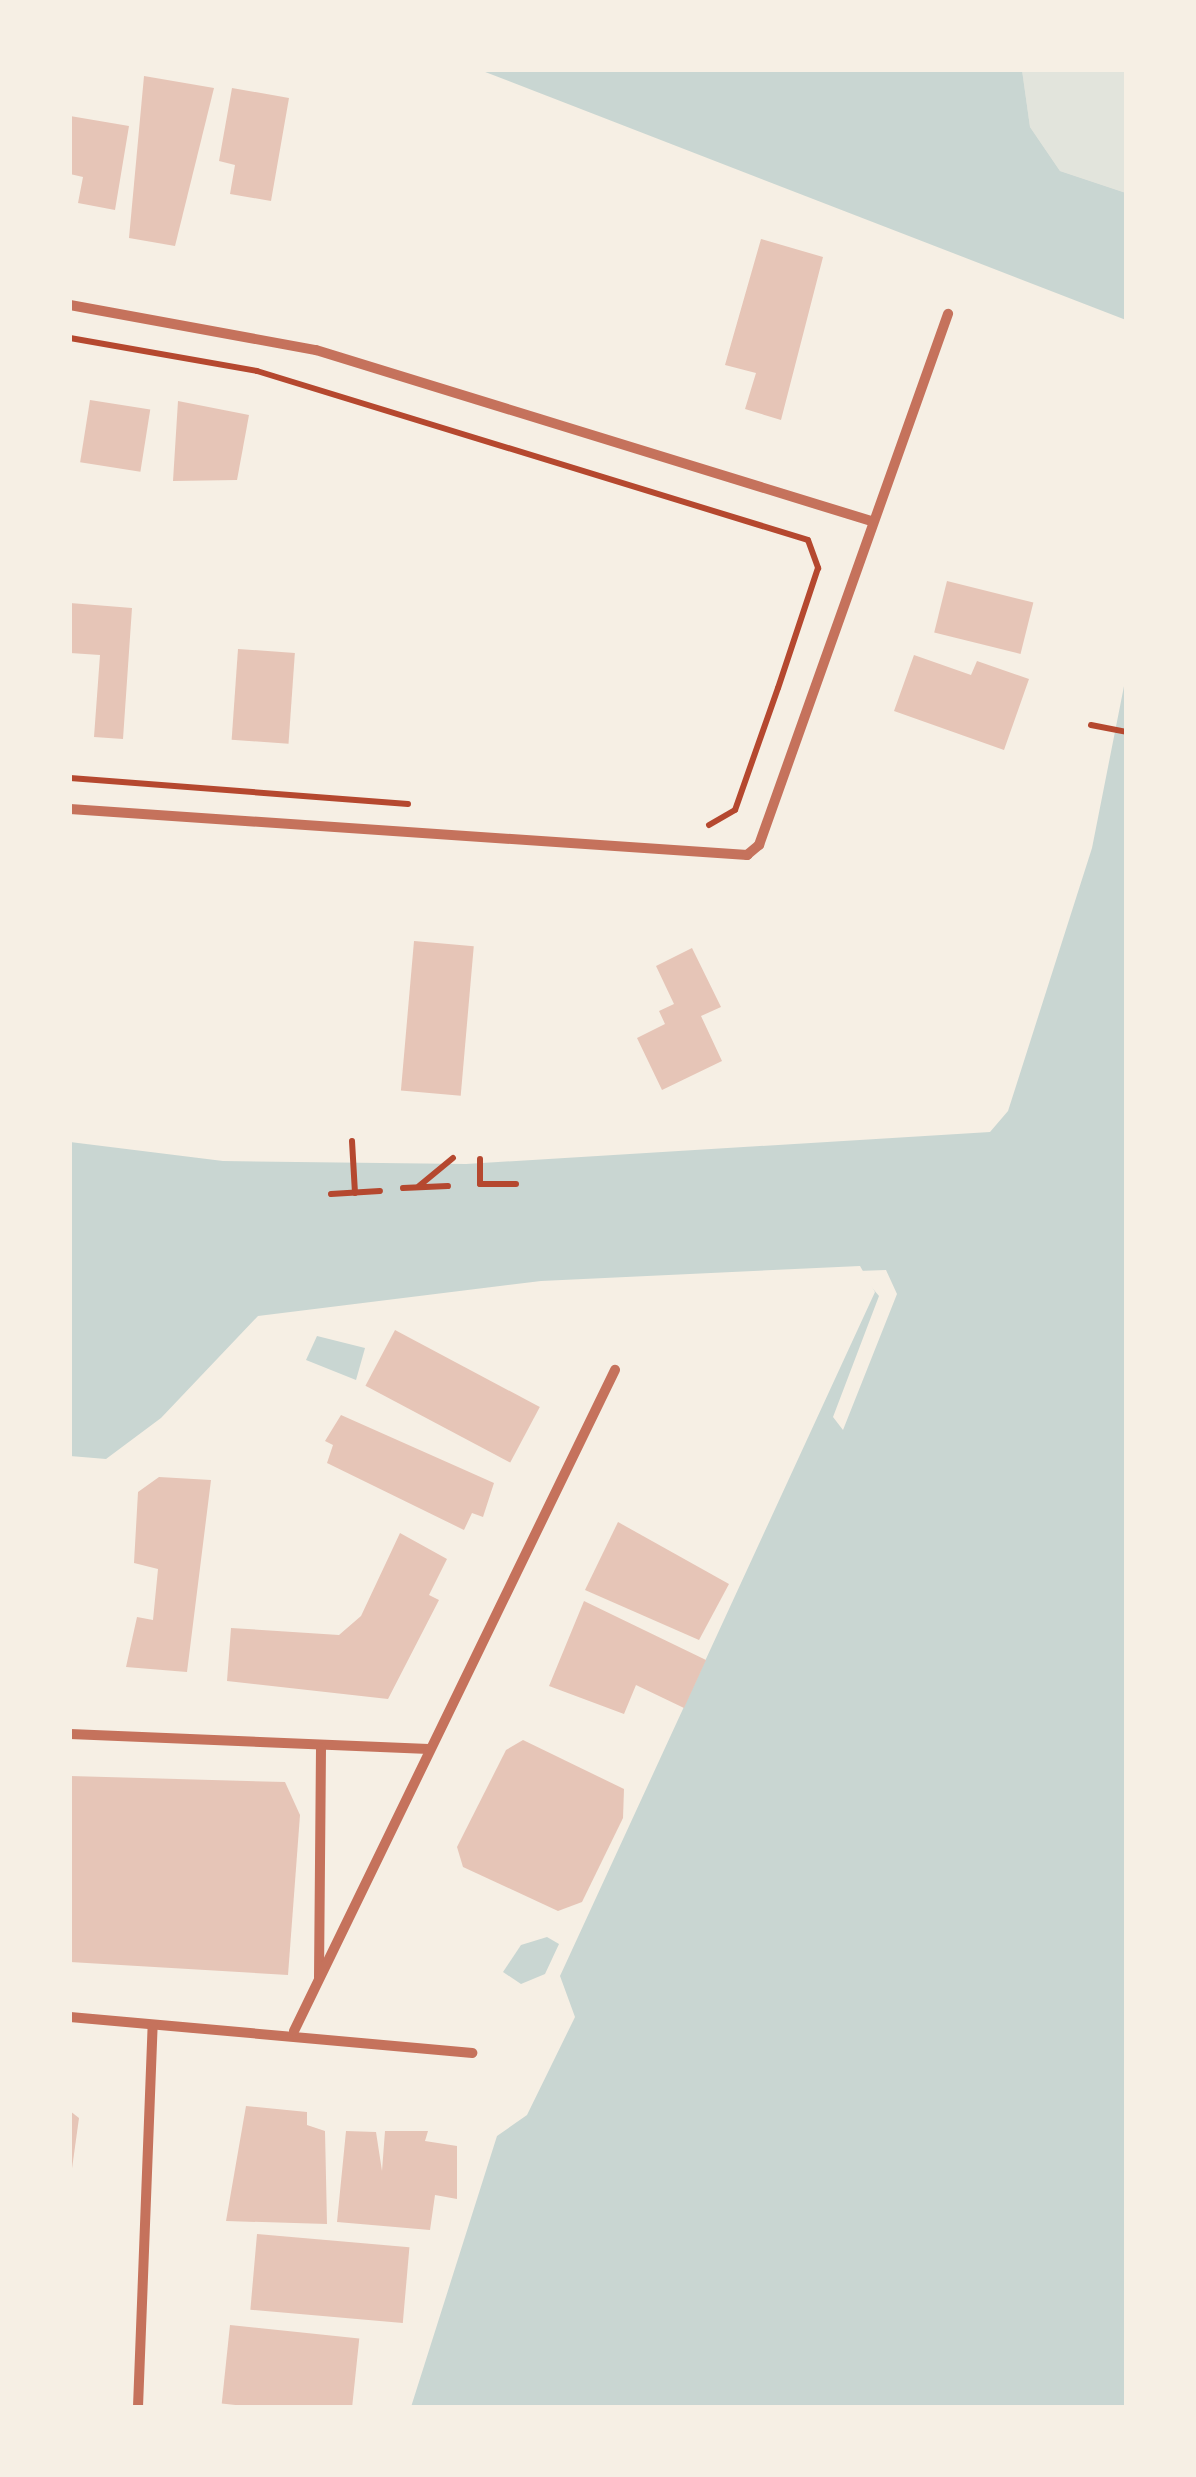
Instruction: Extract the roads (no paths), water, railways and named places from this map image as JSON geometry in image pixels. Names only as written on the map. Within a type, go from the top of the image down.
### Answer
[{"type":"street","points":[[70,305],[316,350],[872,521]]},
{"type":"street","points":[[70,809],[747,855],[759,845],[948,314]]},
{"type":"street","points":[[294,2031],[615,1370]]},
{"type":"street","points":[[70,1734],[320,1748],[429,1749]]},
{"type":"street","points":[[319,1982],[320,1748]]},
{"type":"street","points":[[70,2018],[152,2026],[294,2031],[472,2053]]},
{"type":"street","points":[[138,2407],[152,2026]]}]
